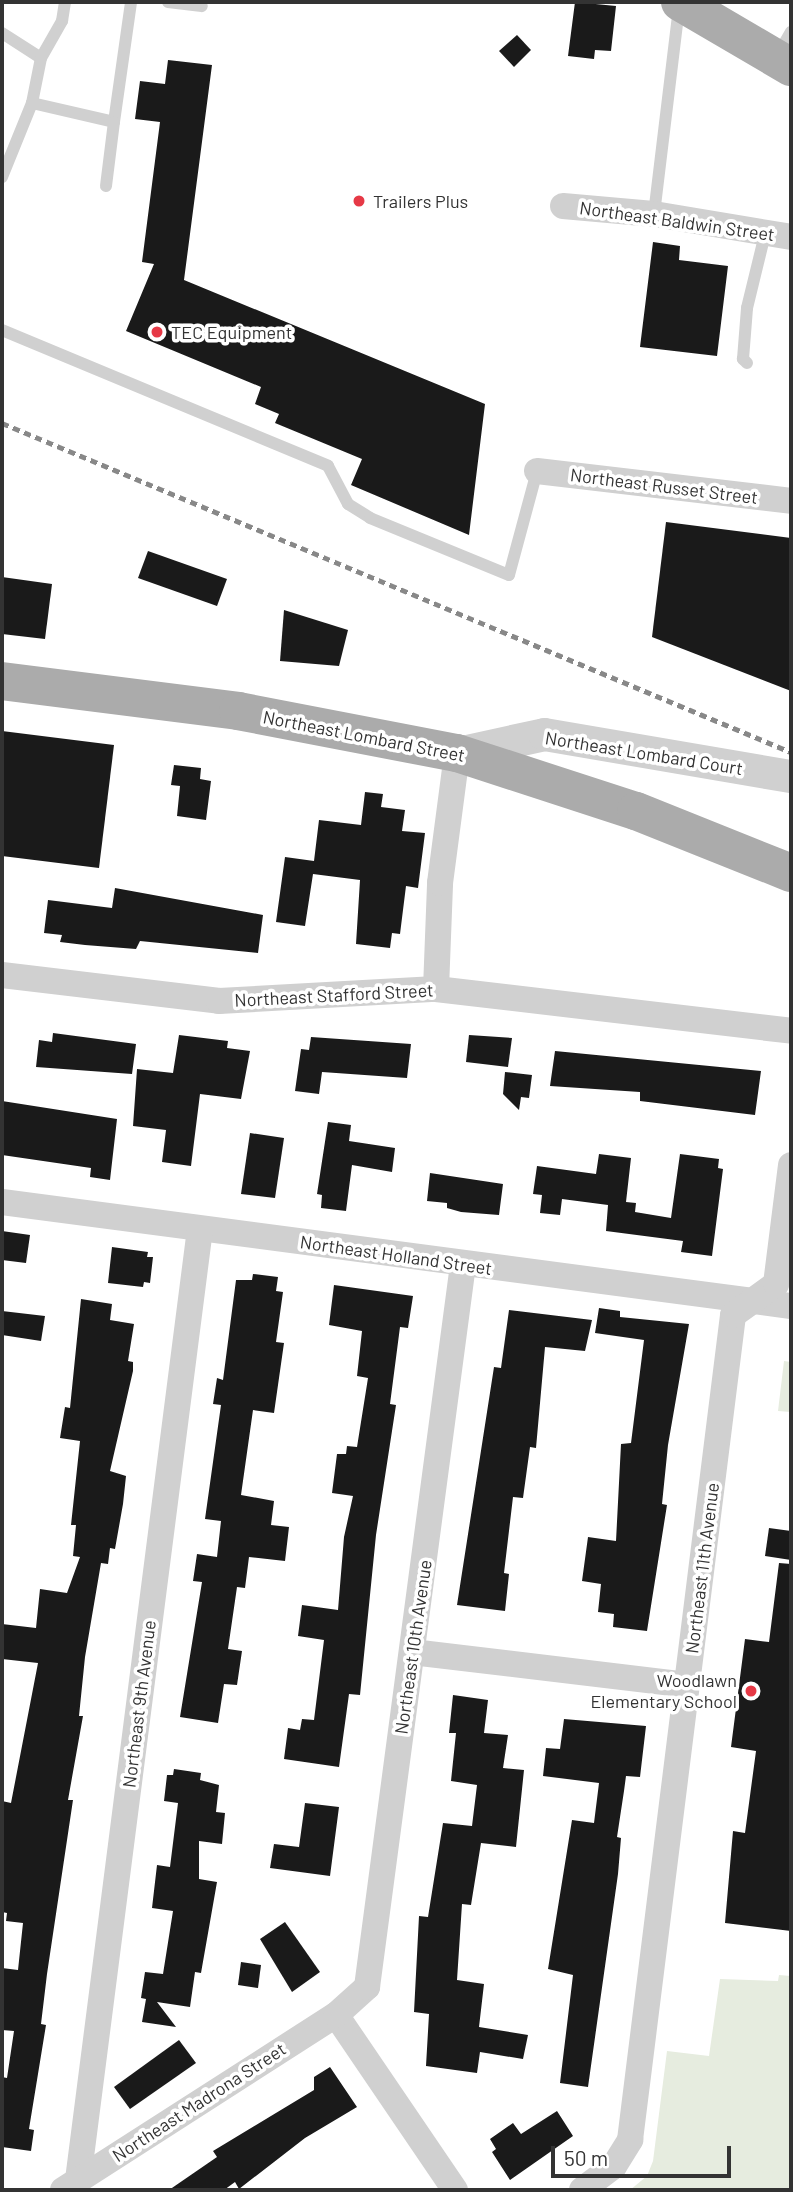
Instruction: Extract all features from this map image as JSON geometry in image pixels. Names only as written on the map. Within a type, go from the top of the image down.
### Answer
[{"type":"main road","points":[[680,2],[786,52]]},
{"type":"main road","name":"Northeast Lombard Street","points":[[2,681],[238,711],[457,753],[636,811],[791,873]]},
{"type":"street","name":"Northeast Baldwin Street","points":[[563,206],[654,214],[778,235]]},
{"type":"street","name":"Northeast Russet Street","points":[[537,471],[791,501]]},
{"type":"street","name":"Northeast Lombard Court","points":[[457,753],[544,734],[791,776]]},
{"type":"street","points":[[436,989],[440,883],[457,753]]},
{"type":"street","name":"Northeast Stafford Street","points":[[2,975],[219,1001],[436,989],[791,1031]]},
{"type":"street","name":"Northeast 11th Avenue","points":[[582,2190],[621,2159],[629,2140],[733,1315],[776,1284],[791,1165]]},
{"type":"street","name":"Northeast Holland Street","points":[[2,1202],[463,1265],[791,1306]]},
{"type":"street","name":"Northeast 9th Avenue","points":[[71,2185],[200,1229]]},
{"type":"street","name":"Northeast 10th Avenue","points":[[336,2015],[367,1987],[463,1265]]},
{"type":"street","points":[[412,1652],[687,1685]]},
{"type":"street","points":[[336,2015],[455,2190]]},
{"type":"street","name":"Northeast Madrona Street","points":[[71,2185],[336,2015]]},
{"type":"lane","points":[[2,177],[5,160],[32,103],[41,58],[62,21],[65,2]]},
{"type":"lane","points":[[106,186],[131,2]]},
{"type":"lane","points":[[168,2],[202,6]]},
{"type":"lane","points":[[654,214],[680,2]]},
{"type":"lane","points":[[2,33],[41,58]]},
{"type":"lane","points":[[32,103],[114,122]]},
{"type":"lane","points":[[747,363],[743,359],[747,308],[778,235]]},
{"type":"lane","points":[[2,330],[328,466],[348,504],[370,518],[509,575],[537,471]]},
{"type":"shaded area","points":[[784,1361],[791,1362],[791,1412],[778,1411]]},
{"type":"shaded area","points":[[779,1975],[791,1976],[791,2190],[630,2190],[647,2176],[653,2161],[667,2051],[709,2056],[720,1979],[778,1981]]},
{"type":"building","points":[[575,2],[616,6],[611,51],[595,50],[594,59],[568,56]]},
{"type":"building","points":[[517,35],[531,50],[514,67],[499,51]]},
{"type":"building","points":[[168,60],[212,65],[184,280],[485,404],[469,535],[351,485],[362,459],[275,423],[279,414],[255,404],[261,387],[126,331],[154,264],[142,262],[160,122],[135,119],[140,81],[165,84]]},
{"type":"building","points":[[653,242],[680,246],[679,260],[728,266],[717,356],[640,347]]},
{"type":"building","points":[[666,522],[791,538],[791,691],[652,637]]},
{"type":"building","points":[[148,551],[227,579],[217,606],[138,578]]},
{"type":"building","points":[[2,577],[52,584],[45,639],[2,634]]},
{"type":"building","points":[[284,610],[348,630],[339,666],[280,661]]},
{"type":"building","points":[[2,731],[114,745],[99,868],[2,856]]},
{"type":"building","points":[[174,765],[201,768],[200,779],[211,781],[206,820],[177,816],[180,786],[171,785]]},
{"type":"building","points":[[365,792],[383,794],[381,807],[405,810],[402,831],[425,833],[418,888],[406,886],[400,934],[392,933],[390,948],[356,944],[360,880],[313,874],[305,926],[276,922],[285,857],[314,861],[319,820],[361,825]]},
{"type":"building","points":[[115,888],[263,915],[258,953],[140,941],[136,949],[85,945],[60,942],[62,935],[44,933],[48,900],[112,908]]},
{"type":"building","points":[[53,1033],[136,1044],[132,1074],[36,1067],[39,1040],[52,1042]]},
{"type":"building","points":[[179,1035],[228,1041],[227,1048],[250,1051],[241,1099],[200,1094],[191,1166],[162,1162],[166,1130],[133,1126],[137,1069],[173,1073]]},
{"type":"building","points":[[469,1035],[512,1038],[508,1067],[466,1062]]},
{"type":"building","points":[[311,1037],[411,1044],[407,1078],[322,1072],[319,1094],[295,1091],[301,1049],[309,1050]]},
{"type":"building","points":[[555,1051],[761,1071],[755,1115],[640,1101],[640,1092],[550,1086]]},
{"type":"building","points":[[505,1072],[532,1075],[529,1098],[521,1097],[519,1110],[503,1094]]},
{"type":"building","points":[[2,1101],[117,1119],[110,1180],[90,1177],[91,1168],[2,1155]]},
{"type":"building","points":[[328,1122],[351,1125],[349,1141],[395,1148],[392,1172],[352,1165],[346,1211],[321,1208],[322,1195],[317,1194]]},
{"type":"building","points":[[250,1133],[284,1138],[275,1198],[241,1194]]},
{"type":"building","points":[[599,1154],[631,1158],[626,1202],[636,1203],[635,1212],[671,1218],[680,1154],[719,1159],[718,1168],[723,1169],[712,1256],[681,1252],[683,1241],[606,1231],[608,1205],[562,1199],[560,1215],[540,1213],[542,1195],[533,1194],[537,1166],[596,1174]]},
{"type":"building","points":[[430,1173],[503,1184],[499,1215],[461,1212],[447,1208],[447,1203],[427,1201]]},
{"type":"building","points":[[2,1231],[30,1235],[26,1263],[2,1260]]},
{"type":"building","points":[[112,1247],[148,1252],[147,1257],[153,1257],[150,1283],[144,1282],[143,1287],[108,1283]]},
{"type":"building","points":[[253,1274],[278,1277],[276,1291],[283,1292],[276,1342],[284,1343],[274,1413],[253,1410],[241,1495],[274,1501],[271,1525],[289,1527],[285,1561],[249,1557],[245,1588],[237,1587],[228,1649],[242,1651],[237,1685],[224,1684],[218,1723],[180,1717],[202,1582],[193,1581],[197,1554],[217,1557],[221,1521],[205,1519],[221,1405],[213,1404],[217,1378],[223,1380],[236,1280],[252,1280]]},
{"type":"building","points":[[334,1285],[413,1296],[408,1328],[400,1327],[390,1404],[396,1405],[376,1535],[360,1695],[349,1694],[339,1767],[284,1759],[288,1728],[300,1730],[302,1719],[314,1720],[324,1640],[298,1636],[302,1605],[338,1610],[344,1537],[353,1496],[332,1493],[337,1454],[346,1454],[347,1446],[357,1447],[368,1378],[357,1376],[362,1331],[329,1325]]},
{"type":"building","points":[[81,1299],[112,1304],[110,1320],[134,1324],[128,1361],[133,1362],[133,1371],[110,1471],[126,1476],[123,1504],[115,1549],[110,1548],[108,1564],[101,1563],[85,1657],[79,1716],[83,1716],[68,1800],[73,1800],[41,2024],[46,2025],[29,2129],[34,2130],[31,2151],[2,2147],[2,2077],[7,2078],[14,2031],[2,2030],[2,1968],[18,1970],[23,1923],[6,1921],[7,1913],[2,1912],[2,1801],[11,1803],[38,1663],[2,1659],[2,1624],[36,1628],[40,1589],[67,1593],[80,1557],[73,1556],[76,1525],[71,1525],[80,1441],[60,1438],[65,1407],[70,1408]]},
{"type":"building","points":[[599,1308],[620,1311],[620,1317],[689,1324],[668,1445],[662,1504],[667,1505],[647,1631],[613,1627],[614,1614],[598,1612],[601,1584],[582,1581],[588,1537],[616,1541],[621,1444],[631,1443],[644,1340],[595,1333]]},
{"type":"building","points":[[509,1310],[592,1320],[585,1351],[545,1347],[536,1448],[530,1447],[523,1498],[513,1497],[504,1573],[509,1574],[505,1611],[457,1605],[494,1367],[501,1368]]},
{"type":"building","points":[[2,1311],[45,1316],[41,1341],[2,1335]]},
{"type":"building","points":[[769,1528],[791,1531],[791,1560],[765,1556]]},
{"type":"building","points":[[779,1563],[791,1564],[791,1931],[725,1923],[733,1831],[745,1833],[756,1751],[731,1747],[745,1639],[769,1642]]},
{"type":"building","points":[[453,1695],[488,1700],[484,1733],[508,1735],[503,1768],[524,1770],[516,1847],[481,1843],[471,1905],[462,1904],[457,1980],[484,1984],[479,2027],[528,2035],[523,2059],[480,2052],[477,2073],[426,2066],[429,2014],[414,2012],[419,1916],[428,1917],[443,1823],[472,1826],[477,1785],[451,1781],[456,1733],[449,1733]]},
{"type":"building","points":[[564,1719],[646,1726],[640,1777],[626,1776],[617,1837],[621,1838],[618,1874],[588,2087],[560,2083],[573,1975],[548,1969],[572,1820],[594,1823],[599,1783],[543,1776],[546,1748],[560,1749]]},
{"type":"building","points":[[174,1769],[201,1773],[200,1780],[219,1785],[216,1812],[225,1813],[222,1844],[199,1841],[199,1879],[217,1882],[201,1973],[195,1972],[190,2007],[157,2002],[176,2027],[142,2022],[146,1999],[141,1998],[145,1972],[163,1974],[173,1911],[152,1908],[157,1865],[170,1867],[178,1803],[164,1801],[167,1775],[173,1775]]},
{"type":"building","points":[[305,1803],[339,1807],[330,1876],[270,1868],[274,1844],[299,1847]]},
{"type":"building","points":[[285,1922],[320,1972],[292,1992],[260,1939]]},
{"type":"building","points":[[241,1962],[261,1965],[258,1988],[238,1985]]},
{"type":"building","points":[[179,2040],[196,2063],[130,2109],[114,2087]]},
{"type":"building","points":[[330,2067],[357,2107],[305,2138],[239,2189],[235,2182],[224,2190],[169,2190],[217,2157],[213,2151],[314,2090],[314,2077]]},
{"type":"building","points":[[557,2111],[573,2136],[510,2180],[492,2152],[496,2149],[490,2139],[513,2123],[521,2134]]},
{"type":"railway","points":[[2,423],[791,752]]},
{"type":"place","name":"Trailers Plus","points":[[359,201]]},
{"type":"place","name":"TEC Equipment","points":[[157,332]]},
{"type":"place","name":"Woodlawn Elementary School","points":[[751,1691]]}]
